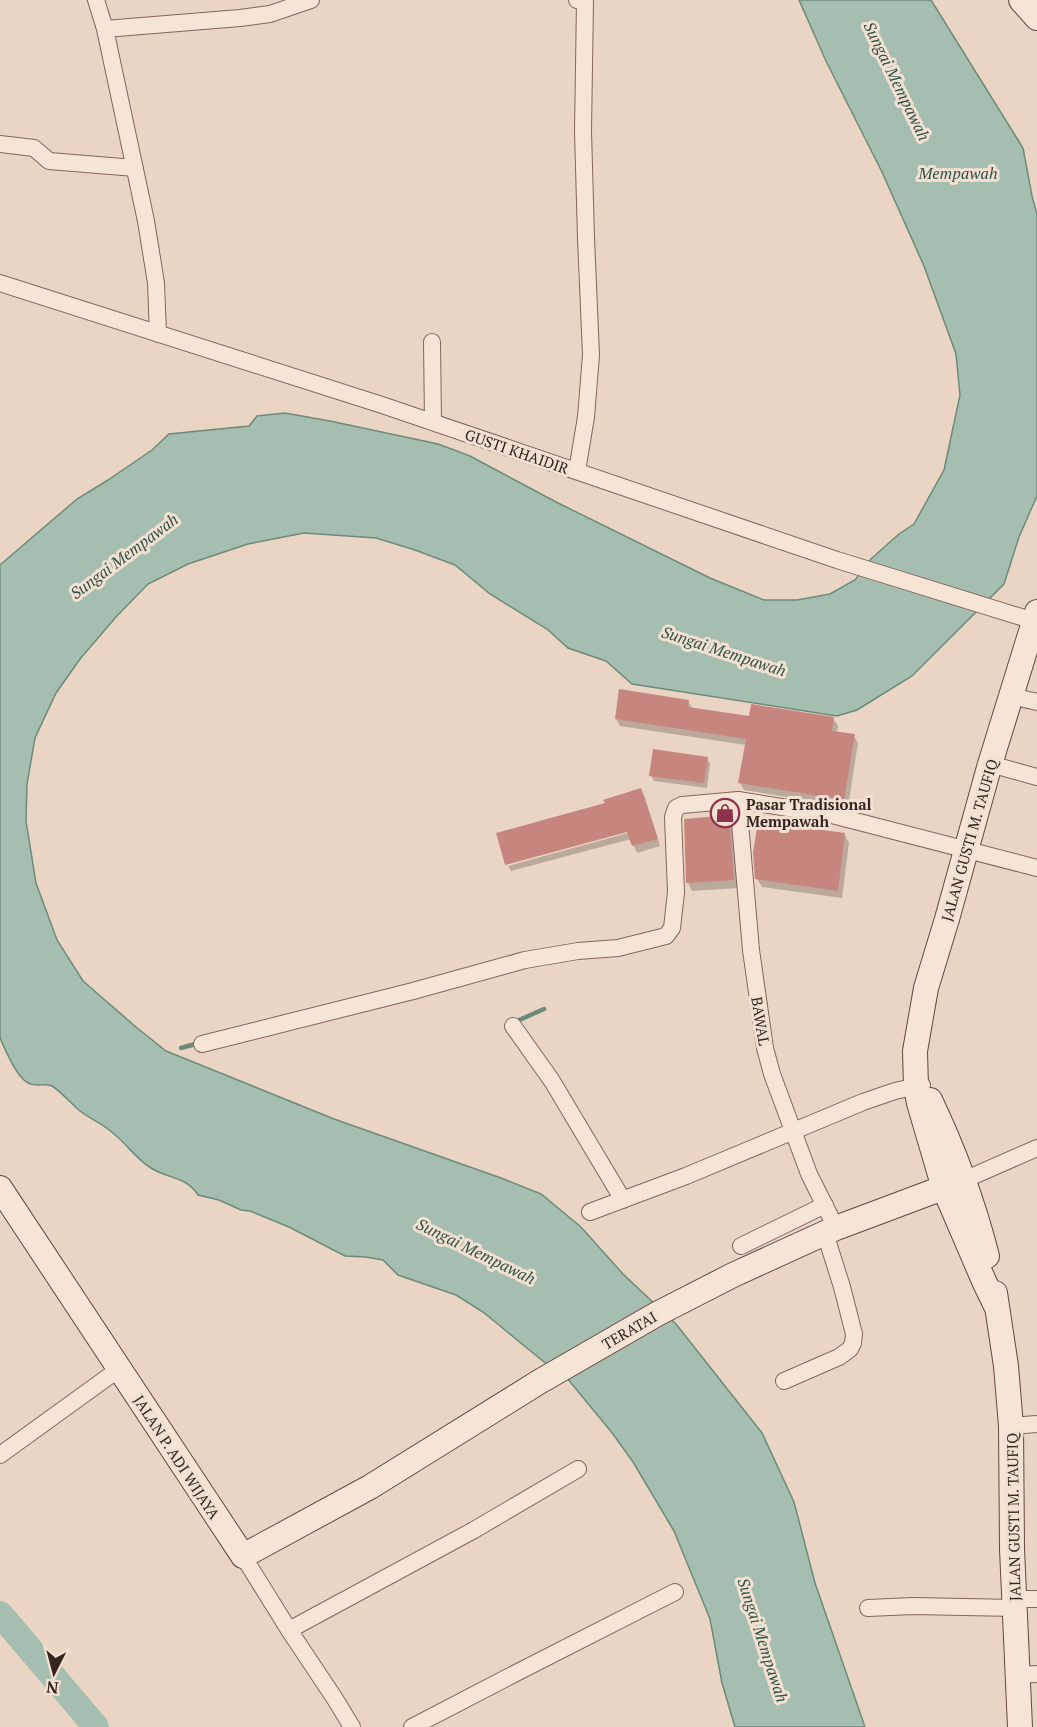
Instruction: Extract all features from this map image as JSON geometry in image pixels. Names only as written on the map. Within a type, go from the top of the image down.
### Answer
[{"type":"main road","points":[[1021,0],[1037,18]]},
{"type":"main road","name":"JALAN GUSTI M. TAUFIQ","points":[[1020,1727],[1028,1674],[1022,1602],[1012,1549],[1011,1426],[1006,1366],[997,1308],[984,1281],[954,1184],[944,1130],[918,1080],[915,1051],[926,988],[990,764],[1036,619]]},
{"type":"main road","name":"TERATAI","points":[[243,1556],[369,1487],[539,1382],[657,1314],[733,1275],[831,1231],[954,1184]]},
{"type":"main road","name":"JALAN P. ADI WIJAYA","points":[[0,1188],[243,1556]]},
{"type":"street","points":[[96,0],[105,29],[146,221],[156,283],[158,334]]},
{"type":"street","points":[[105,29],[270,14],[311,0]]},
{"type":"street","points":[[577,0],[585,1],[583,131],[591,355],[586,417],[577,471]]},
{"type":"street","points":[[0,144],[34,148],[49,161],[135,168]]},
{"type":"street","name":"GUSTI KHAIDIR","points":[[0,283],[433,422],[837,560],[988,607],[1036,619]]},
{"type":"street","points":[[432,342],[433,422]]},
{"type":"street","points":[[1011,696],[1037,702]]},
{"type":"street","points":[[990,764],[1037,777]]},
{"type":"street","points":[[202,1044],[413,991],[525,960],[578,951],[618,948],[666,936],[672,928],[675,904],[673,822],[676,808],[682,805],[738,800],[831,815],[1037,868]]},
{"type":"street","name":"BAWAL","points":[[738,800],[751,950],[765,1048],[772,1074],[809,1174],[825,1205],[854,1334],[850,1349],[839,1357],[784,1381]]},
{"type":"street","points":[[513,1026],[552,1081],[623,1200]]},
{"type":"street","points":[[590,1212],[686,1176],[918,1080]]},
{"type":"street","name":"TERATAI","points":[[954,1184],[1037,1148]]},
{"type":"street","points":[[741,1246],[825,1205]]},
{"type":"street","points":[[0,1455],[119,1369]]},
{"type":"street","points":[[1011,1426],[1037,1424]]},
{"type":"street","points":[[289,1630],[474,1530],[578,1469]]},
{"type":"street","name":"JALAN P. ADI WIJAYA","points":[[243,1556],[335,1698],[351,1727]]},
{"type":"street","points":[[412,1727],[675,1592]]},
{"type":"street","points":[[867,1608],[1022,1602]]},
{"type":"water","name":"Mempawah","points":[[799,0],[931,0],[1023,148],[1037,214],[1037,496],[1019,537],[1004,584],[912,676],[857,710],[837,716],[632,684],[606,661],[568,648],[547,629],[490,594],[455,565],[376,538],[304,533],[248,544],[188,564],[148,584],[80,659],[56,693],[35,738],[27,784],[26,821],[36,883],[57,940],[83,981],[166,1051],[334,1119],[541,1194],[581,1227],[623,1274],[676,1324],[762,1433],[794,1502],[815,1583],[865,1727],[735,1727],[722,1683],[710,1619],[674,1531],[633,1462],[567,1378],[483,1312],[456,1295],[398,1275],[383,1260],[345,1256],[289,1227],[219,1200],[198,1195],[188,1184],[157,1172],[140,1160],[110,1130],[80,1111],[55,1088],[26,1082],[15,1069],[0,1038],[0,565],[77,499],[152,450],[169,434],[249,426],[257,416],[285,413],[438,444],[470,456],[558,503],[710,578],[764,600],[797,600],[830,594],[855,580],[871,559],[914,524],[944,470],[960,395],[956,354],[924,266],[882,172],[826,61]]},
{"type":"building","points":[[619,689],[689,700],[688,707],[749,716],[751,704],[834,717],[832,731],[855,734],[844,800],[738,783],[746,739],[615,719]]},
{"type":"building","points":[[653,749],[708,757],[704,783],[649,776]]},
{"type":"building","points":[[641,788],[658,839],[632,846],[627,832],[505,865],[496,833],[605,803],[603,800]]},
{"type":"building","points":[[729,815],[734,880],[686,883],[684,819]]},
{"type":"building","points":[[758,821],[845,833],[838,891],[755,879],[753,853]]},
{"type":"waterway","points":[[520,1025],[517,1021],[544,1009]]},
{"type":"waterway","points":[[181,1048],[199,1043]]},
{"type":"waterway","points":[[0,1614],[96,1727]]},
{"type":"place","name":"Pasar Tradisional Mempawah","points":[[725,813]]},
{"type":"water label","name":"Sungai Mempawah","points":[[897,81]]},
{"type":"water label","name":"Sungai Mempawah","points":[[124,556]]},
{"type":"water label","name":"Sungai Mempawah","points":[[724,651]]},
{"type":"water label","name":"Sungai Mempawah","points":[[476,1251]]},
{"type":"water label","name":"Sungai Mempawah","points":[[763,1640]]}]
